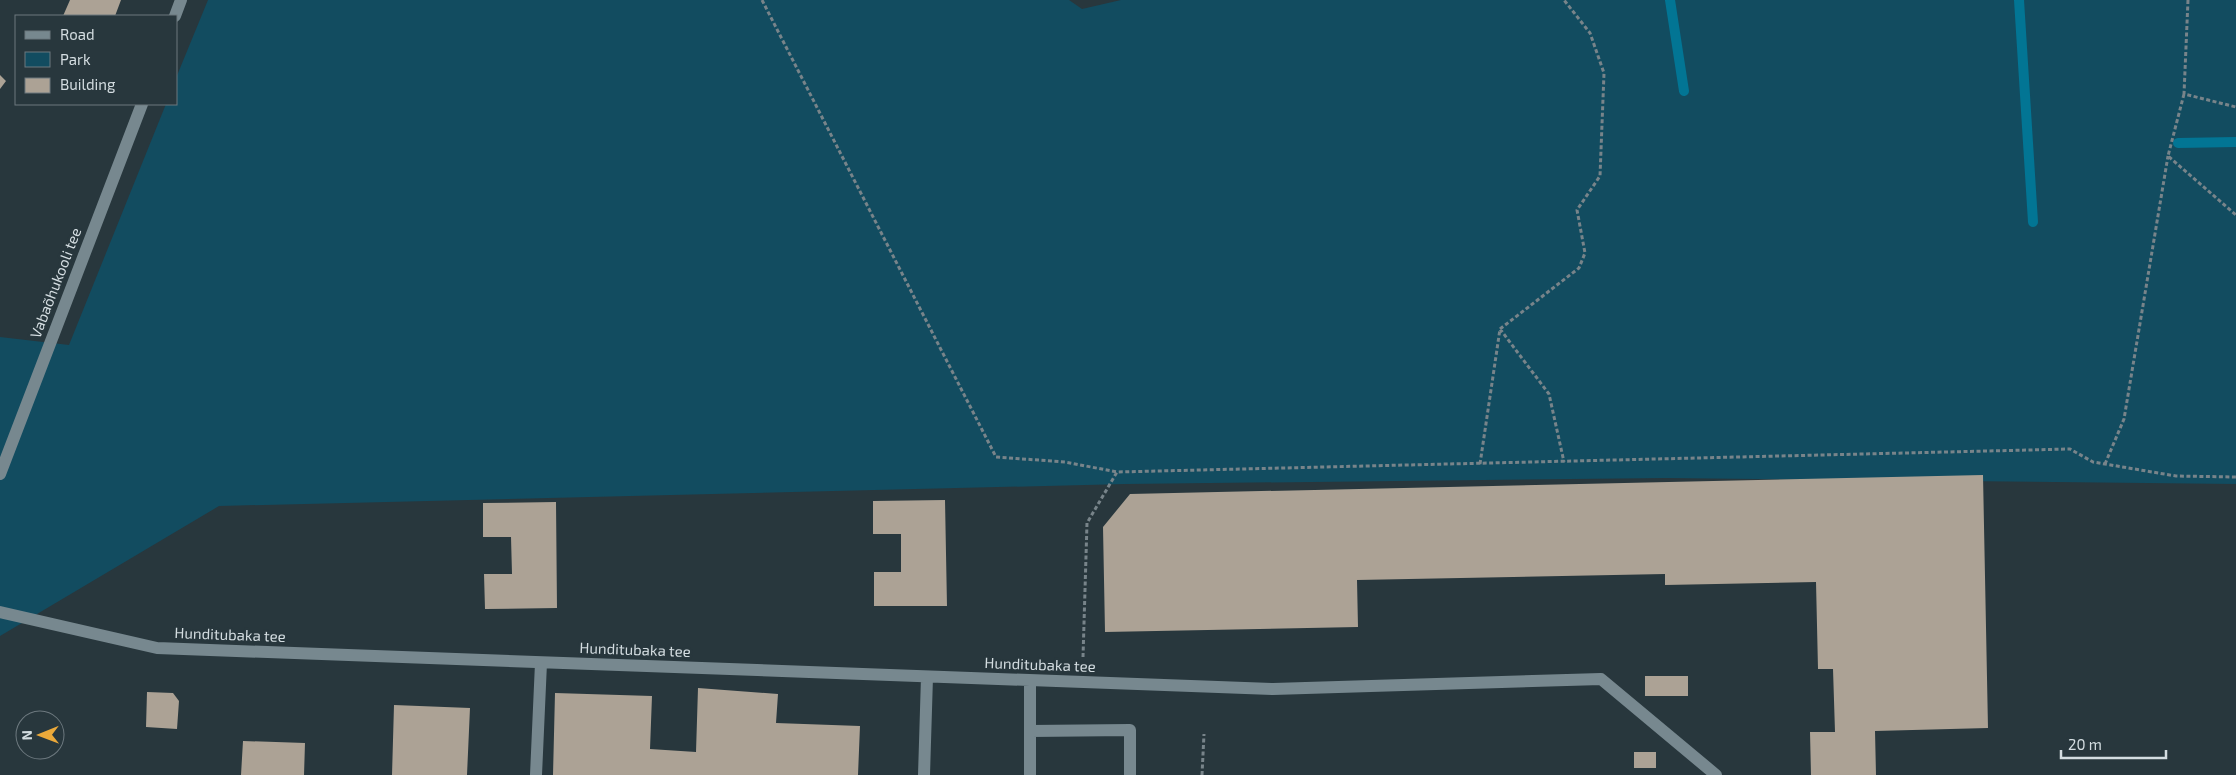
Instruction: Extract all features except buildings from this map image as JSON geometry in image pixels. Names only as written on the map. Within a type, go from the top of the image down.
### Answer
[{"type":"street","points":[[175,15],[181,0]]},
{"type":"street","name":"Vabaõhukooli tee","points":[[0,474],[142,105]]},
{"type":"street","name":"Hunditubaka tee","points":[[0,612],[157,648],[1273,689],[1601,679],[1716,775]]},
{"type":"street","points":[[536,775],[541,662]]},
{"type":"street","points":[[924,775],[927,677]]},
{"type":"street","points":[[1030,681],[1030,775]]},
{"type":"street","points":[[1030,731],[1130,730],[1130,775]]},
{"type":"path","points":[[762,0],[996,456],[1065,462],[1117,472],[2070,449],[2093,462],[2104,464],[2176,476],[2236,477]]},
{"type":"path","points":[[1480,464],[1500,329],[1580,268],[1585,253],[1577,210],[1600,176],[1604,73],[1590,33],[1564,0]]},
{"type":"path","points":[[2104,464],[2124,419],[2168,156],[2184,94],[2188,0]]},
{"type":"path","points":[[2184,94],[2236,107]]},
{"type":"path","points":[[2168,156],[2236,215]]},
{"type":"path","points":[[1500,329],[1549,394],[1564,462]]},
{"type":"path","points":[[1082,682],[1087,523],[1117,472]]},
{"type":"path","points":[[1202,775],[1204,734]]},
{"type":"green space","points":[[208,0],[1069,0],[1082,9],[1121,0],[2236,0],[2236,484],[1666,478],[1125,484],[219,506],[0,636],[0,337],[69,345],[166,105],[178,105],[178,73]]},
{"type":"waterway","points":[[1670,0],[1684,91]]},
{"type":"waterway","points":[[2019,0],[2033,222]]},
{"type":"waterway","points":[[2178,143],[2236,142]]}]
